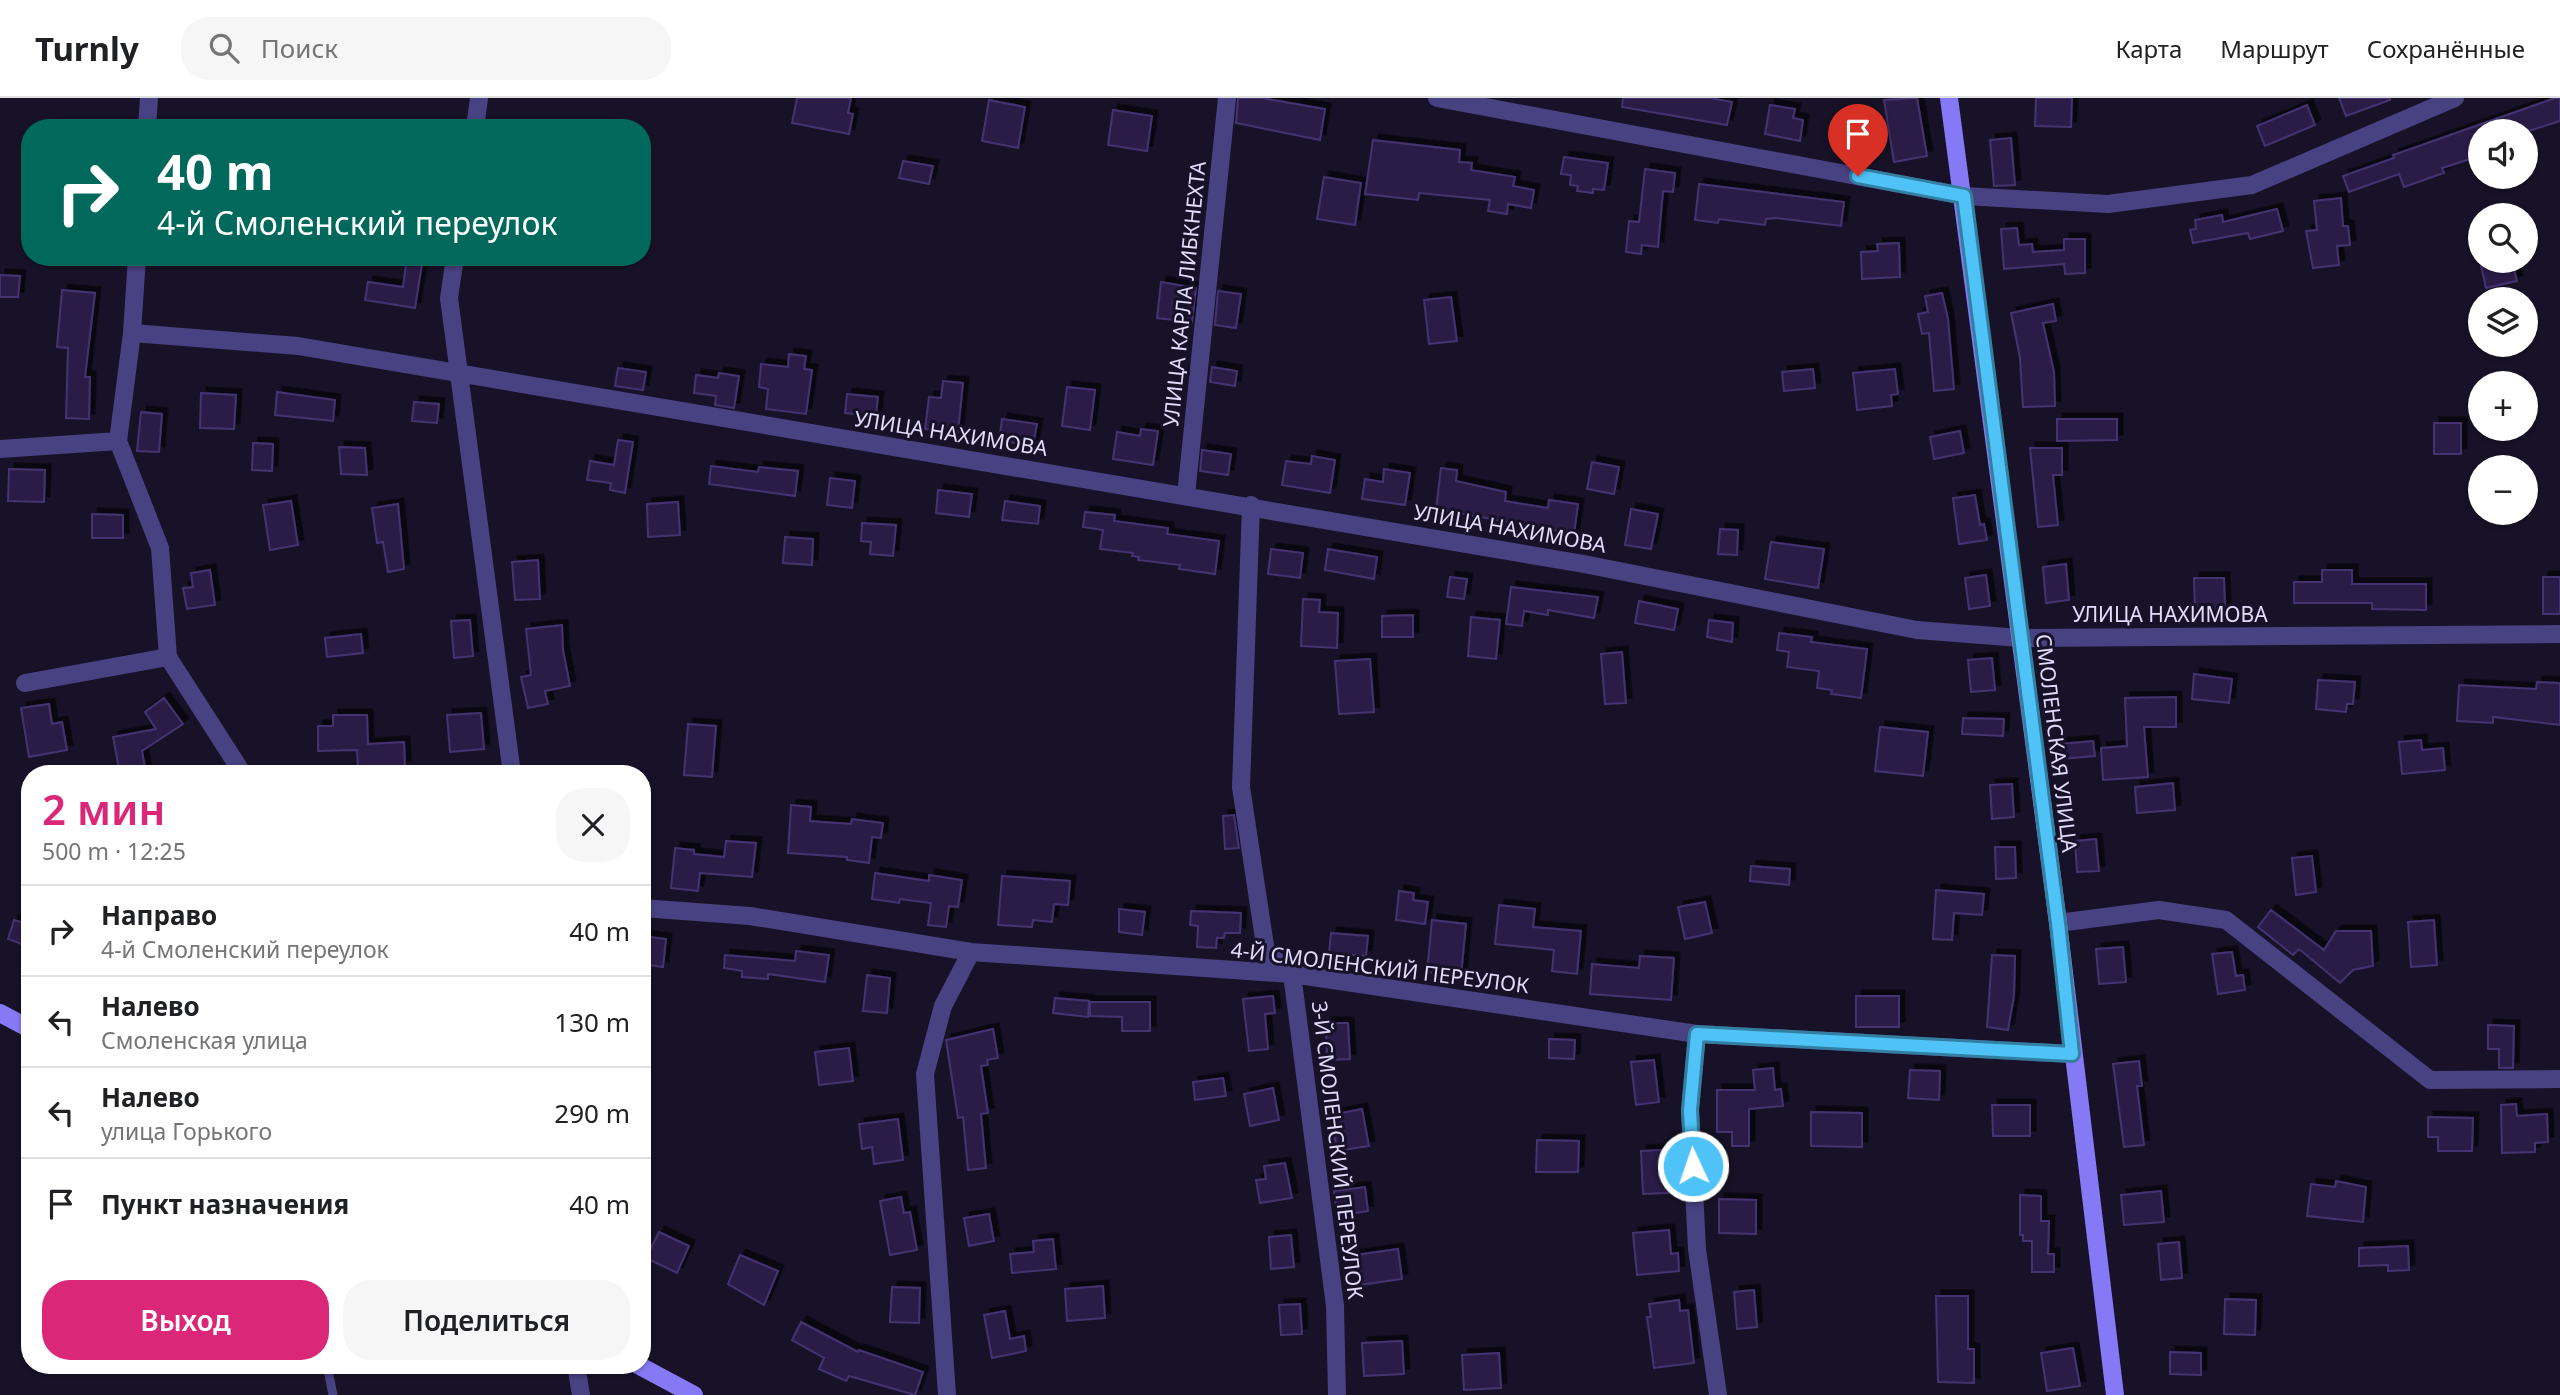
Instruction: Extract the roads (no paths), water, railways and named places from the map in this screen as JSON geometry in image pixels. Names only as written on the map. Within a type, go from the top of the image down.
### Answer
[{"type":"street","points":[[148,119],[149,98]]},
{"type":"street","points":[[476,119],[479,98]]},
{"type":"street","name":"УЛИЦА КАРЛА ЛИБКНЕХТА","points":[[1186,495],[1227,98]]},
{"type":"street","points":[[1437,98],[1964,196],[2108,204],[2252,185],[2455,98]]},
{"type":"street","name":"СМОЛЕНСКАЯ УЛИЦА","points":[[1949,98],[2058,923],[2115,1395]]},
{"type":"street","points":[[136,266],[132,332],[118,441],[160,548],[169,657],[237,765]]},
{"type":"street","points":[[454,266],[449,298],[511,765]]},
{"type":"street","name":"УЛИЦА НАХИМОВА","points":[[132,332],[298,346],[1584,564],[1917,630],[2020,638],[2560,634]]},
{"type":"street","points":[[0,449],[118,441]]},
{"type":"street","points":[[1251,506],[1241,787],[1266,952],[1292,974]]},
{"type":"street","points":[[25,683],[169,657]]},
{"type":"street","name":"4-Й СМОЛЕНСКИЙ ПЕРЕУЛОК","points":[[651,909],[750,916],[971,952],[1292,974],[1697,1034],[2072,1054]]},
{"type":"street","points":[[2058,923],[2159,910],[2226,920],[2430,1080],[2560,1079]]},
{"type":"street","points":[[947,1395],[925,1074],[943,1006],[971,952]]},
{"type":"street","name":"3-Й СМОЛЕНСКИЙ ПЕРЕУЛОК","points":[[1292,974],[1335,1306],[1337,1395]]},
{"type":"street","points":[[0,1013],[21,1024]]},
{"type":"street","points":[[1697,1034],[1690,1110],[1697,1249],[1718,1395]]},
{"type":"street","points":[[651,1372],[694,1395]]},
{"type":"street","points":[[578,1374],[581,1395]]},
{"type":"lane","points":[[329,1374],[333,1395]]}]
